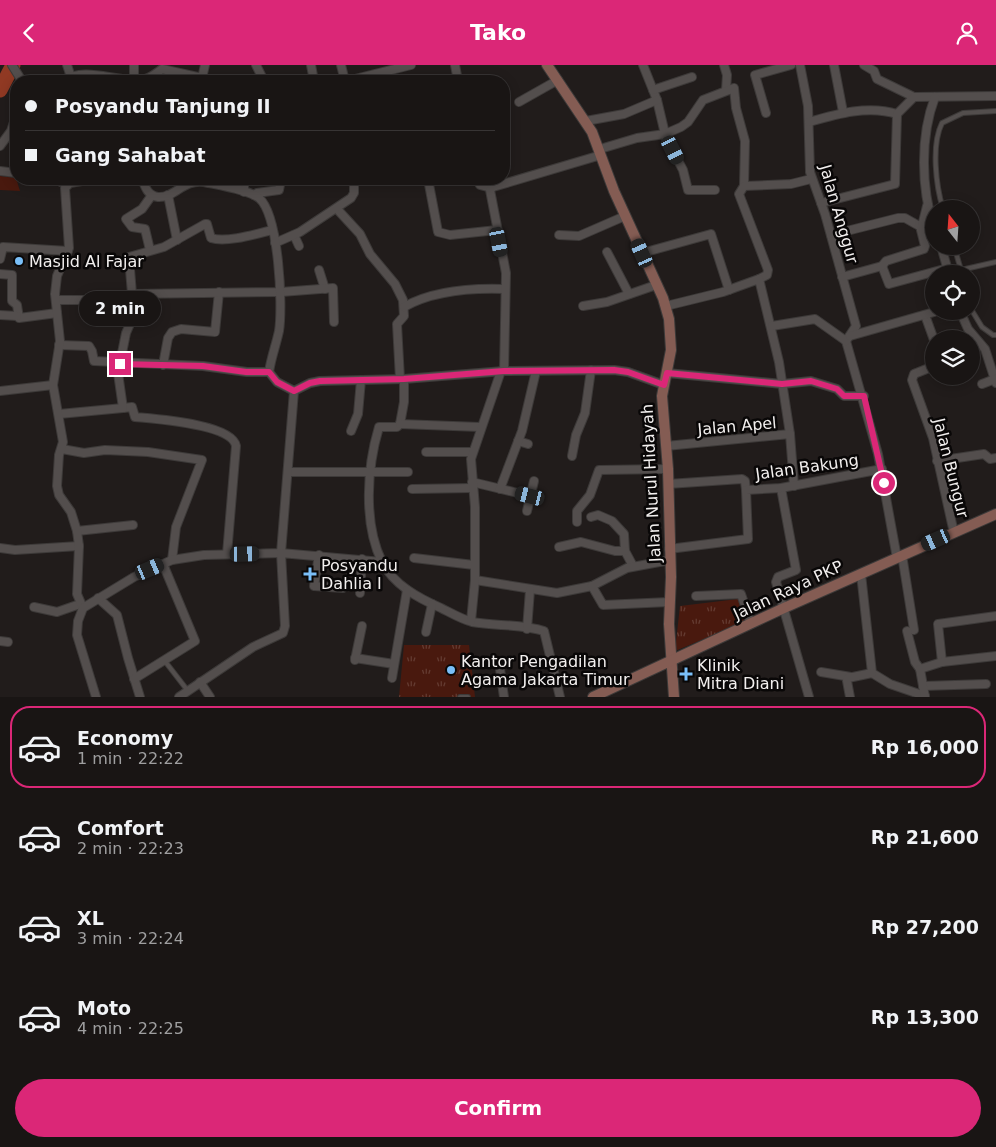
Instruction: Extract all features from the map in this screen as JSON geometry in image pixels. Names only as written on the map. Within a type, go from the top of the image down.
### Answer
[{"type":"street","points":[[364,75],[384,68],[411,65]]},
{"type":"street","name":"Jalan Nurul Hidayah","points":[[548,65],[586,121],[666,306],[671,344],[664,385],[674,697]]},
{"type":"street","points":[[643,65],[653,90],[665,133],[683,170],[688,190],[715,190]]},
{"type":"street","points":[[724,65],[727,75],[726,90]]},
{"type":"street","points":[[766,113],[756,73],[791,65]]},
{"type":"street","name":"Jalan Anggur","points":[[800,65],[809,122],[811,179],[831,235],[856,326],[848,339],[882,469],[899,557],[915,662],[920,669],[925,697]]},
{"type":"street","points":[[834,65],[843,112]]},
{"type":"street","points":[[864,65],[874,71],[877,79],[914,97]]},
{"type":"street","points":[[152,75],[162,69],[186,75]]},
{"type":"street","points":[[653,90],[692,77]]},
{"type":"street","points":[[519,102],[558,80]]},
{"type":"street","points":[[510,182],[600,152],[630,139],[665,133],[685,125],[703,100],[734,87],[746,160],[744,186],[738,197],[751,224],[768,270],[767,275],[729,290],[666,306]]},
{"type":"street","points":[[821,203],[894,184],[896,113],[914,97],[927,95],[935,97],[996,96]]},
{"type":"street","points":[[927,200],[925,180],[927,136],[929,116],[935,97]]},
{"type":"street","points":[[586,121],[624,114],[656,100]]},
{"type":"street","points":[[809,122],[843,112],[880,110],[896,113]]},
{"type":"street","points":[[0,145],[10,132]]},
{"type":"street","points":[[744,186],[791,184],[811,179]]},
{"type":"street","points":[[67,185],[64,194],[69,239],[68,251],[57,276],[56,300],[59,345],[53,385],[63,434],[58,464],[58,495],[71,512],[77,531],[79,546],[77,594],[82,606],[77,635],[96,697]]},
{"type":"street","points":[[144,185],[145,189],[152,195],[158,197],[168,195],[184,185]]},
{"type":"street","points":[[219,185],[254,195],[279,190],[280,185]]},
{"type":"street","points":[[244,185],[244,192]]},
{"type":"street","points":[[275,243],[294,235],[337,209],[354,195],[353,185]]},
{"type":"street","points":[[429,185],[438,232],[441,235],[497,230]]},
{"type":"street","points":[[480,185],[490,189],[502,185]]},
{"type":"street","points":[[471,621],[475,580],[475,507],[472,485],[472,452],[503,371],[504,289],[506,273],[490,189]]},
{"type":"street","points":[[150,250],[145,229],[132,227],[126,219],[142,209],[152,195]]},
{"type":"street","points":[[168,195],[177,240]]},
{"type":"street","points":[[254,195],[267,209],[275,243],[281,293],[279,332],[269,372]]},
{"type":"street","points":[[337,209],[360,234],[370,254],[395,283],[400,293],[404,307],[404,316],[397,324],[404,402],[400,424]]},
{"type":"street","points":[[842,277],[882,266],[886,261],[924,249],[921,227],[925,215]]},
{"type":"street","points":[[559,235],[579,236],[626,216]]},
{"type":"street","points":[[831,235],[898,218],[905,219],[921,227]]},
{"type":"street","points":[[123,408],[119,389],[120,364],[126,333],[130,324],[132,294],[129,257],[159,249],[206,224],[208,234],[216,239],[226,240],[272,230]]},
{"type":"street","points":[[642,253],[711,234],[729,290]]},
{"type":"street","points":[[294,235],[299,246]]},
{"type":"street","points":[[0,259],[3,247],[68,251]]},
{"type":"street","points":[[608,252],[629,294]]},
{"type":"street","points":[[882,266],[889,284],[925,276]]},
{"type":"street","points":[[319,270],[325,289]]},
{"type":"street","points":[[0,274],[12,275],[12,301],[17,305],[17,316]]},
{"type":"street","points":[[759,279],[772,325],[790,434]]},
{"type":"street","points":[[583,306],[607,302],[656,285]]},
{"type":"street","points":[[56,300],[111,300],[132,294],[281,293],[333,288],[334,322]]},
{"type":"street","points":[[404,307],[426,297],[475,288],[504,289]]},
{"type":"street","points":[[164,365],[168,339],[172,332],[181,329],[216,332],[219,292]]},
{"type":"street","points":[[0,315],[17,316],[21,319],[57,313]]},
{"type":"street","points":[[772,325],[815,319],[848,339],[925,315]]},
{"type":"street","points":[[964,320],[968,329],[983,345],[995,381],[982,384]]},
{"type":"street","points":[[59,345],[89,346],[94,361],[120,364],[203,366],[246,372],[269,372]]},
{"type":"street","points":[[572,456],[576,435],[585,413],[591,370]]},
{"type":"street","name":"Jalan Bungur","points":[[925,370],[912,377],[933,438],[954,533]]},
{"type":"street","points":[[294,391],[310,383],[320,381],[402,379],[503,371],[622,371],[664,385]]},
{"type":"street","points":[[500,489],[518,441],[536,371]]},
{"type":"street","points":[[269,372],[277,382],[294,391]]},
{"type":"street","points":[[667,373],[782,384],[811,381],[837,389],[844,396],[864,396]]},
{"type":"street","points":[[351,431],[358,414],[361,380]]},
{"type":"street","points":[[0,391],[53,385]]},
{"type":"street","points":[[179,697],[253,647],[283,633],[285,630],[281,553],[294,391]]},
{"type":"street","points":[[59,414],[132,407],[135,417],[208,427],[225,433],[234,439],[236,446],[227,554]]},
{"type":"street","points":[[480,427],[400,424],[397,427],[379,427],[372,471],[370,517],[382,562],[407,590],[432,604],[471,621],[545,632],[552,674],[560,697]]},
{"type":"street","name":"Jalan Apel","points":[[666,446],[790,434],[794,486]]},
{"type":"street","points":[[518,441],[528,444]]},
{"type":"street","points":[[62,449],[88,453],[105,450],[148,452],[201,459],[203,463],[176,527],[172,560]]},
{"type":"street","points":[[426,452],[472,452]]},
{"type":"street","points":[[937,461],[984,454],[989,458],[996,458]]},
{"type":"street","points":[[577,522],[577,511],[588,497],[599,470],[668,469]]},
{"type":"street","name":"Jalan Bakung","points":[[669,549],[748,539],[746,489],[781,488],[882,469]]},
{"type":"street","points":[[289,472],[408,472]]},
{"type":"street","points":[[668,484],[742,479],[745,481],[746,489]]},
{"type":"street","points":[[527,511],[534,481]]},
{"type":"street","points":[[412,489],[472,485],[530,496]]},
{"type":"street","points":[[781,488],[796,570],[776,579],[779,596],[790,625],[800,673],[808,689],[809,697]]},
{"type":"street","name":"Jalan Raya PKP","points":[[593,697],[784,608],[996,514]]},
{"type":"street","points":[[591,517],[598,515],[612,521],[624,534],[625,551],[633,566]]},
{"type":"street","points":[[77,531],[133,525]]},
{"type":"street","points":[[559,547],[581,542],[615,551],[625,551]]},
{"type":"street","points":[[0,549],[14,550],[79,546]]},
{"type":"street","points":[[34,607],[57,612],[82,606],[163,564],[172,560],[193,556],[281,553],[382,562]]},
{"type":"street","points":[[319,555],[314,586],[343,588]]},
{"type":"street","points":[[414,558],[474,565]]},
{"type":"street","points":[[360,593],[362,559]]},
{"type":"street","points":[[475,580],[530,591],[558,593],[592,586],[607,577],[633,566],[670,560]]},
{"type":"street","points":[[134,679],[193,643],[196,639],[163,564]]},
{"type":"street","points":[[861,574],[872,673]]},
{"type":"street","points":[[592,586],[603,605],[648,601],[670,602]]},
{"type":"street","points":[[392,678],[407,590]]},
{"type":"street","points":[[527,629],[530,591]]},
{"type":"street","points":[[696,596],[741,594],[750,624]]},
{"type":"street","points":[[98,598],[118,615],[140,697]]},
{"type":"street","points":[[426,632],[432,604]]},
{"type":"street","points":[[942,662],[938,624],[996,616]]},
{"type":"street","points":[[362,626],[355,659],[394,664]]},
{"type":"street","points":[[920,669],[942,662],[996,656]]},
{"type":"street","points":[[500,669],[504,697]]},
{"type":"street","points":[[821,672],[851,677],[872,673],[890,685],[925,697]]},
{"type":"street","points":[[850,697],[847,681],[851,677]]},
{"type":"street","points":[[200,682],[210,697]]},
{"type":"street","points":[[923,686],[986,684]]},
{"type":"lane","points":[[940,200],[936,161],[942,123],[963,113],[996,111]]},
{"type":"lane","points":[[980,267],[996,262]]},
{"type":"lane","points":[[978,320],[982,327],[996,335]]},
{"type":"lane","points":[[164,660],[188,691]]},
{"type":"lane","points":[[460,697],[468,697]]},
{"type":"green space","points":[[0,176],[10,177],[10,185],[18,185],[20,191],[0,190]]},
{"type":"green space","points":[[738,599],[745,622],[675,651],[680,606]]},
{"type":"green space","points":[[404,645],[469,645],[475,697],[399,697]]},
{"type":"waterway","points":[[0,90],[13,65]]},
{"type":"place","name":"Masjid Al Fajar","points":[[19,261]]},
{"type":"place","name":"Posyandu Dahlia I","points":[[310,574]]},
{"type":"place","name":"Kantor Pengadilan Agama Jakarta Timur","points":[[451,670]]},
{"type":"place","name":"Klinik Mitra Diani","points":[[686,674]]},
{"type":"route","points":[[120,364],[203,366],[246,372],[269,372],[277,382],[294,391],[301,386],[320,381],[404,379],[504,371],[622,371],[664,385],[667,373],[782,384],[811,381],[837,389],[844,396],[864,396],[884,483]]}]
